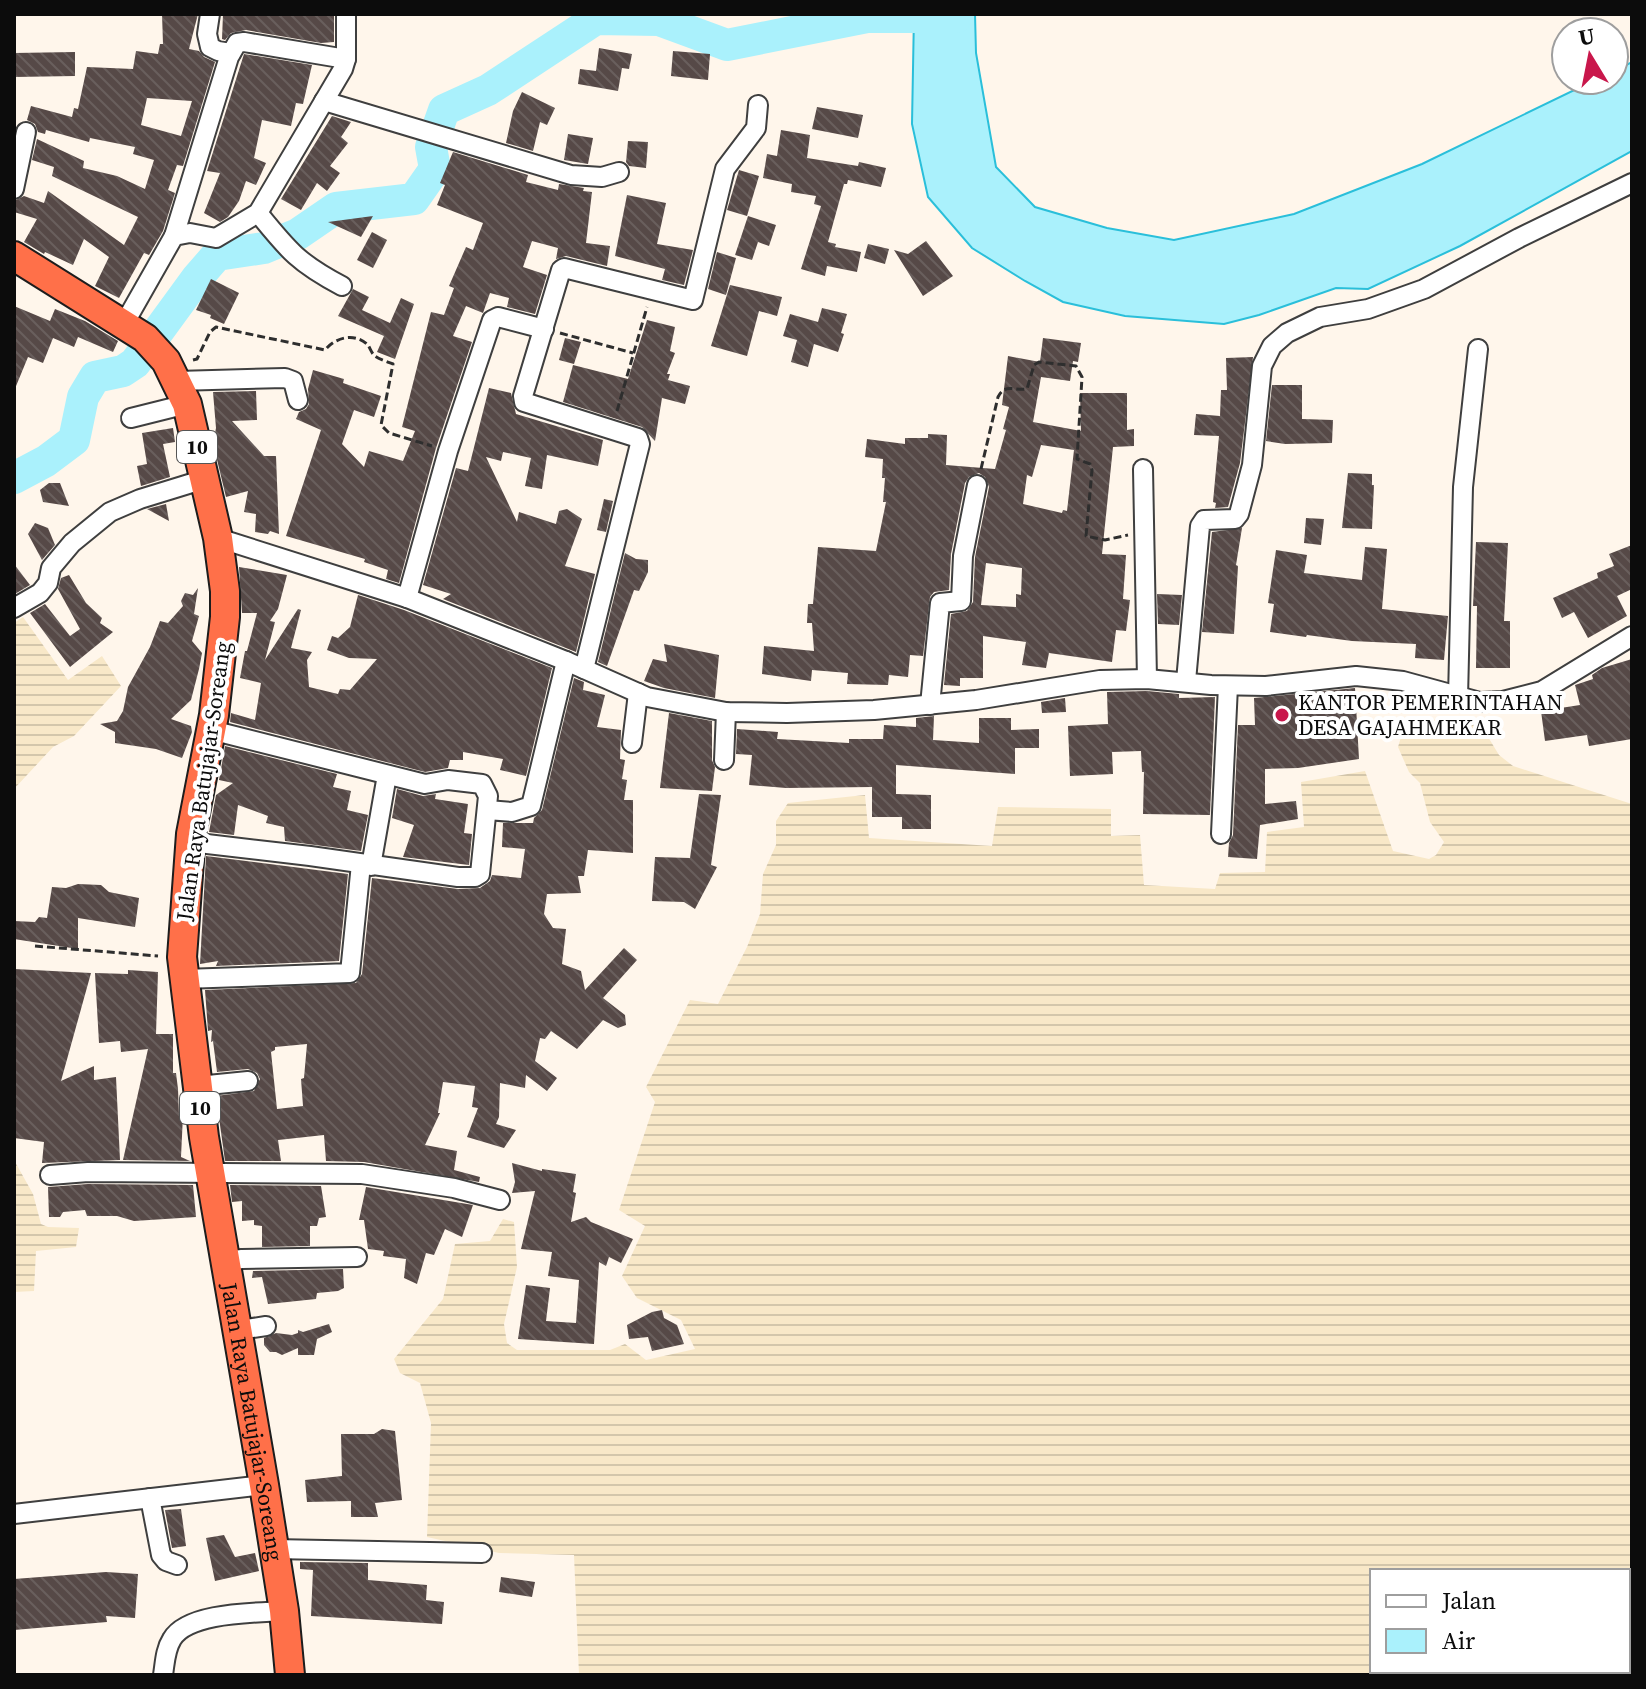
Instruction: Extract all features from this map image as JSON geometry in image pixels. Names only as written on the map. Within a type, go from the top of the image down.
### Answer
[{"type":"highway","name":"Jalan Raya Batujajar-Soreang","points":[[14,256],[134,331],[175,378],[205,479],[218,538],[225,617],[211,730],[190,842],[183,968],[210,1173],[226,1261],[252,1328],[264,1485],[284,1611],[290,1675]]},
{"type":"street","points":[[210,14],[207,34],[210,47],[231,53]]},
{"type":"street","points":[[174,236],[190,233],[216,238],[258,213],[343,69],[346,59],[346,14]]},
{"type":"street","points":[[134,331],[174,236],[231,53],[237,43],[346,59]]},
{"type":"street","points":[[324,101],[571,175],[602,177],[619,172]]},
{"type":"street","points":[[584,669],[640,444],[638,438],[524,402],[523,396],[564,268],[691,301],[694,298],[725,169],[756,128],[758,105]]},
{"type":"street","points":[[14,189],[26,132]]},
{"type":"street","points":[[1186,681],[1200,526],[1204,520],[1235,519],[1239,514],[1252,465],[1262,366],[1272,346],[1287,333],[1320,317],[1368,309],[1424,289],[1632,183]]},
{"type":"street","points":[[258,213],[294,257],[342,286]]},
{"type":"street","points":[[407,598],[448,451],[492,320],[498,317],[544,329]]},
{"type":"street","points":[[1458,698],[1465,462],[1478,349]]},
{"type":"street","points":[[131,418],[175,378],[285,378],[293,381],[298,400]]},
{"type":"street","points":[[1143,469],[1147,679]]},
{"type":"street","points":[[14,608],[40,593],[48,583],[51,568],[72,543],[110,512],[140,499],[205,479]]},
{"type":"street","points":[[930,705],[940,603],[961,601],[963,556],[977,485]]},
{"type":"street","points":[[218,538],[407,598],[638,693],[726,712],[829,713],[930,705],[1100,680],[1147,679],[1266,686],[1356,676],[1403,681],[1480,702],[1503,701],[1542,691],[1632,636]]},
{"type":"street","points":[[487,810],[512,812],[531,806],[566,661]]},
{"type":"street","points":[[1221,834],[1228,686]]},
{"type":"street","points":[[632,743],[638,693]]},
{"type":"street","points":[[724,760],[726,712]]},
{"type":"street","points":[[190,842],[366,865],[475,877],[480,874],[488,796],[482,784],[448,780],[425,784],[211,730]]},
{"type":"street","points":[[183,968],[350,973],[366,865],[387,775]]},
{"type":"street","points":[[198,1086],[248,1081]]},
{"type":"street","points":[[50,1175],[88,1172],[362,1174],[454,1188],[500,1200]]},
{"type":"street","points":[[226,1261],[357,1257]]},
{"type":"street","points":[[14,1514],[264,1485]]},
{"type":"street","points":[[150,1498],[161,1555],[166,1561],[177,1565]]},
{"type":"street","points":[[273,1549],[482,1553]]},
{"type":"street","points":[[163,1675],[169,1645],[183,1627],[203,1619],[284,1611]]},
{"type":"path","points":[[612,430],[652,292]]},
{"type":"path","points":[[175,378],[197,359],[210,332],[216,327],[325,350],[331,342],[343,337],[357,338],[368,345],[375,356],[393,364],[381,425],[389,433],[448,451]]},
{"type":"path","points":[[544,329],[633,353]]},
{"type":"path","points":[[977,485],[1001,392],[1007,387],[1027,389],[1034,365],[1039,362],[1076,366],[1082,377],[1077,459],[1090,464],[1092,470],[1086,536],[1105,540],[1121,535],[1143,534]]},
{"type":"path","points":[[35,946],[183,968]]},
{"type":"shaded area","points":[[23,617],[68,680],[102,656],[121,686],[74,736],[53,747],[14,789],[14,623]]},
{"type":"shaded area","points":[[1462,716],[1479,722],[1499,755],[1513,766],[1632,804],[1632,1675],[579,1675],[574,1555],[499,1553],[427,1537],[431,1423],[420,1383],[400,1373],[394,1359],[443,1299],[455,1244],[490,1241],[503,1219],[514,1222],[517,1267],[504,1324],[507,1343],[517,1350],[610,1350],[625,1344],[646,1360],[695,1349],[681,1320],[637,1298],[622,1276],[645,1226],[619,1210],[655,1102],[646,1087],[690,1000],[718,1004],[747,947],[760,914],[763,874],[776,845],[776,821],[788,803],[865,795],[869,838],[992,846],[998,807],[1111,809],[1111,836],[1140,835],[1144,885],[1215,889],[1220,873],[1265,872],[1267,832],[1304,827],[1301,782],[1365,771],[1393,851],[1429,859],[1436,855],[1444,842],[1430,822],[1420,783],[1409,772],[1398,747],[1404,727],[1411,723]]},
{"type":"shaded area","points":[[14,1160],[33,1194],[41,1224],[79,1228],[76,1247],[36,1251],[34,1291],[14,1292]]},
{"type":"water","points":[[914,14],[975,14],[976,53],[996,167],[1035,207],[1107,228],[1174,240],[1294,214],[1422,164],[1562,96],[1630,96],[1632,62],[1632,151],[1460,246],[1368,289],[1336,288],[1224,324],[1125,316],[1063,302],[972,248],[928,197],[912,124]]},
{"type":"building","points":[[162,14],[198,14],[189,49],[199,51],[215,62],[183,166],[177,165],[168,190],[175,193],[163,231],[149,255],[144,253],[119,298],[95,286],[109,257],[84,239],[73,265],[24,242],[37,219],[14,212],[14,201],[24,196],[44,203],[48,191],[124,245],[138,217],[52,176],[54,167],[32,160],[37,139],[84,161],[83,168],[117,176],[145,189],[154,160],[133,154],[135,147],[90,138],[89,142],[46,130],[45,134],[38,132],[35,124],[27,120],[31,106],[72,117],[74,108],[78,109],[87,67],[133,69],[136,51],[158,54],[160,44],[163,44]],"holes":[[[147,98],[192,101],[181,136],[141,125]]]},
{"type":"building","points":[[223,14],[334,14],[334,42],[321,43],[246,30],[231,33],[225,40],[222,39]]},
{"type":"building","points":[[599,48],[632,54],[629,69],[622,68],[618,91],[578,84],[580,69],[596,71]]},
{"type":"building","points":[[673,51],[710,54],[708,80],[671,76]]},
{"type":"building","points":[[75,52],[75,76],[14,77],[14,53]]},
{"type":"building","points":[[244,54],[312,65],[303,104],[296,103],[291,126],[262,120],[254,158],[266,163],[256,185],[246,181],[239,201],[228,217],[220,222],[204,213],[220,173],[207,171]]},
{"type":"building","points":[[522,92],[555,108],[547,125],[540,122],[533,151],[506,143],[513,111]]},
{"type":"building","points":[[817,107],[863,115],[858,138],[812,129]]},
{"type":"building","points":[[332,116],[351,122],[341,137],[348,143],[330,166],[340,173],[327,191],[317,183],[301,210],[281,199]]},
{"type":"building","points":[[781,130],[810,135],[807,158],[858,166],[859,162],[886,168],[881,187],[848,180],[844,184],[828,242],[836,244],[835,247],[861,252],[857,272],[827,266],[825,276],[801,269],[821,206],[814,204],[816,196],[791,192],[792,184],[763,178],[767,154],[777,156]]},
{"type":"building","points":[[568,134],[593,138],[588,164],[564,160]]},
{"type":"building","points":[[628,141],[648,142],[646,168],[629,166],[626,162]]},
{"type":"building","points":[[453,152],[528,175],[526,182],[558,190],[559,184],[592,192],[586,243],[610,246],[607,266],[566,256],[556,259],[558,248],[532,241],[523,267],[547,275],[535,314],[507,307],[509,298],[490,293],[483,313],[466,306],[453,336],[472,342],[436,448],[399,583],[386,579],[388,570],[364,562],[365,559],[286,536],[321,430],[296,419],[309,404],[308,389],[313,370],[344,379],[343,383],[381,396],[374,417],[354,410],[342,444],[364,467],[369,451],[403,461],[415,431],[402,427],[431,312],[444,315],[454,288],[449,286],[466,247],[473,250],[483,223],[437,205],[445,185],[440,183]]},
{"type":"building","points":[[739,170],[759,176],[747,216],[727,210]]},
{"type":"building","points":[[627,195],[666,203],[657,244],[693,250],[684,285],[662,280],[665,269],[615,256]]},
{"type":"building","points":[[373,216],[361,237],[328,222]]},
{"type":"building","points":[[748,216],[776,225],[769,246],[758,242],[752,260],[735,255]]},
{"type":"building","points":[[372,232],[387,240],[373,268],[357,260]]},
{"type":"building","points":[[926,241],[953,276],[923,296],[894,250],[908,254]]},
{"type":"building","points":[[868,244],[889,249],[885,264],[864,258]]},
{"type":"building","points":[[717,252],[736,258],[726,295],[708,289]]},
{"type":"building","points":[[211,279],[239,293],[224,324],[196,310]]},
{"type":"building","points":[[730,285],[782,297],[777,316],[759,311],[747,356],[711,346]]},
{"type":"building","points":[[353,289],[369,297],[362,310],[390,323],[401,298],[414,304],[395,359],[377,352],[384,336],[338,316]]},
{"type":"building","points":[[14,306],[50,321],[55,309],[85,321],[118,341],[113,352],[78,337],[74,347],[53,338],[43,363],[28,357],[14,391]]},
{"type":"building","points":[[822,308],[847,314],[838,352],[814,344],[808,367],[791,362],[797,340],[783,336],[790,314],[818,322]]},
{"type":"building","points":[[647,320],[675,327],[670,351],[675,353],[667,374],[670,374],[668,380],[690,386],[685,404],[662,398],[655,441],[642,427],[563,402],[573,365],[628,379]]},
{"type":"building","points":[[565,338],[581,342],[574,364],[559,360]]},
{"type":"building","points":[[1043,338],[1081,343],[1078,362],[1073,361],[1070,381],[1041,377],[1033,422],[1081,431],[1080,393],[1127,393],[1127,430],[1134,429],[1134,446],[1113,447],[1102,554],[1126,555],[1123,599],[1130,600],[1126,631],[1116,630],[1112,662],[1049,653],[1046,668],[1022,665],[1026,642],[983,636],[983,678],[960,678],[960,686],[944,685],[951,614],[967,611],[973,602],[975,557],[989,487],[985,477],[979,473],[969,477],[965,483],[951,554],[949,590],[934,592],[930,597],[923,656],[910,655],[908,677],[889,675],[888,685],[847,684],[848,673],[812,670],[811,681],[762,674],[764,646],[814,651],[812,623],[807,623],[808,604],[813,604],[818,547],[876,551],[886,502],[883,502],[885,478],[882,478],[883,459],[865,457],[867,439],[905,444],[905,438],[947,435],[946,465],[995,469],[1009,407],[1002,405],[1008,356],[1040,362]],"holes":[[[1041,445],[1074,450],[1067,511],[1063,510],[1062,513],[1023,504],[1027,475],[1032,477]],[[986,563],[1022,568],[1021,595],[1016,594],[1016,607],[981,605]]]},
{"type":"building","points":[[1253,357],[1240,463],[1228,507],[1215,508],[1219,436],[1194,435],[1196,414],[1220,416],[1221,390],[1227,390],[1226,358]]},
{"type":"building","points":[[1272,385],[1302,385],[1302,419],[1333,420],[1332,443],[1285,444],[1266,441]]},
{"type":"building","points":[[489,388],[511,393],[516,414],[603,440],[598,466],[547,455],[542,489],[525,486],[531,458],[503,452],[501,461],[486,457],[517,522],[519,512],[556,524],[559,511],[567,509],[582,519],[565,566],[595,574],[576,652],[443,599],[451,594],[423,585],[456,468],[468,471]]},
{"type":"building","points":[[256,391],[257,420],[232,421],[264,456],[276,456],[279,534],[255,532],[256,514],[244,512],[248,491],[226,497],[213,443],[216,428],[213,392]]},
{"type":"building","points":[[173,428],[175,442],[163,444],[170,477],[141,486],[137,466],[147,464],[142,433]]},
{"type":"building","points":[[1348,473],[1372,474],[1372,529],[1342,528]]},
{"type":"building","points":[[49,483],[60,483],[69,506],[43,502],[40,490]]},
{"type":"building","points":[[604,499],[613,501],[606,532],[597,530]]},
{"type":"building","points":[[166,504],[169,521],[147,509]]},
{"type":"building","points":[[1306,518],[1324,519],[1321,545],[1304,543]]},
{"type":"building","points":[[35,523],[48,528],[55,545],[42,560],[28,534]]},
{"type":"building","points":[[1242,528],[1236,565],[1234,634],[1202,632],[1212,532]]},
{"type":"building","points":[[1476,542],[1508,543],[1504,621],[1510,621],[1510,668],[1476,668],[1477,606],[1473,606]]},
{"type":"building","points":[[1632,545],[1632,589],[1617,596],[1627,616],[1588,638],[1574,612],[1562,618],[1553,598],[1598,578],[1597,573],[1614,566],[1609,554]]},
{"type":"building","points":[[1365,547],[1387,549],[1382,609],[1448,616],[1444,660],[1415,658],[1416,644],[1270,632],[1274,604],[1268,603],[1276,550],[1307,555],[1304,573],[1362,580]]},
{"type":"building","points":[[625,553],[636,559],[648,560],[648,572],[639,591],[634,590],[607,666],[598,662]]},
{"type":"building","points":[[14,564],[30,585],[15,594],[14,593]]},
{"type":"building","points":[[239,567],[287,575],[278,609],[270,621],[275,622],[265,660],[298,609],[301,610],[291,648],[312,652],[307,660],[309,687],[338,694],[340,689],[350,690],[377,659],[349,658],[327,650],[332,636],[338,638],[350,627],[358,595],[552,668],[526,776],[500,770],[503,759],[463,752],[463,760],[450,760],[448,768],[425,772],[230,722],[231,713],[255,720],[261,683],[240,678],[257,613],[242,613]]},
{"type":"building","points":[[69,575],[86,603],[102,618],[100,623],[113,632],[70,667],[30,613],[45,604],[70,636],[80,629],[58,589],[61,578]]},
{"type":"building","points":[[198,588],[194,614],[199,616],[192,641],[202,653],[199,669],[191,700],[171,719],[191,726],[192,732],[182,758],[156,749],[115,743],[115,732],[100,724],[117,721],[123,711],[128,687],[160,621],[168,623],[183,606],[181,601],[185,593],[193,595]]},
{"type":"building","points":[[1157,594],[1182,595],[1179,625],[1158,624]]},
{"type":"building","points":[[664,644],[719,655],[715,698],[644,681],[653,659],[667,662]]},
{"type":"building","points":[[1632,659],[1632,739],[1589,746],[1587,735],[1545,741],[1541,711],[1580,705],[1575,685],[1593,679],[1592,675],[1602,668]]},
{"type":"building","points":[[574,678],[584,682],[583,690],[605,695],[597,727],[621,730],[620,759],[625,760],[622,779],[627,780],[624,800],[633,800],[633,853],[588,850],[584,876],[578,876],[581,893],[547,894],[544,914],[553,928],[566,929],[562,964],[581,971],[585,990],[624,948],[637,960],[603,998],[625,1015],[626,1025],[618,1028],[603,1020],[577,1049],[551,1031],[545,1039],[540,1038],[535,1061],[557,1078],[547,1091],[526,1075],[525,1088],[500,1083],[496,1124],[516,1130],[504,1148],[467,1137],[478,1108],[472,1107],[475,1086],[443,1082],[440,1113],[425,1145],[457,1151],[454,1170],[480,1177],[479,1182],[364,1162],[326,1161],[324,1135],[278,1140],[281,1161],[225,1161],[216,1096],[254,1091],[260,1079],[257,1073],[248,1069],[217,1072],[211,1042],[212,1030],[208,1031],[205,990],[356,983],[362,974],[372,878],[458,889],[480,888],[490,881],[492,875],[521,878],[525,849],[502,847],[503,823],[533,823],[542,810]],"holes":[[[307,1044],[304,1078],[301,1079],[303,1106],[277,1109],[271,1052],[275,1047]]]},
{"type":"building","points":[[1355,688],[1359,759],[1298,768],[1265,769],[1265,804],[1296,801],[1298,819],[1260,825],[1257,859],[1228,857],[1233,835],[1238,725],[1255,725],[1254,698]]},
{"type":"building","points":[[1107,692],[1179,694],[1179,698],[1215,697],[1210,815],[1143,814],[1141,751],[1112,752],[1113,774],[1070,776],[1068,726],[1108,724]]},
{"type":"building","points":[[1065,698],[1066,712],[1042,713],[1041,702]]},
{"type":"building","points":[[669,713],[712,721],[712,760],[715,767],[712,791],[660,788]]},
{"type":"building","points":[[934,716],[933,740],[979,743],[979,718],[1011,718],[1011,730],[1039,729],[1039,748],[1015,748],[1015,774],[896,765],[896,794],[931,795],[931,829],[902,829],[902,817],[872,817],[872,787],[749,785],[752,755],[736,754],[737,729],[778,732],[777,739],[849,743],[849,739],[883,739],[884,725],[916,727],[916,718]]},
{"type":"building","points":[[225,746],[337,774],[333,787],[351,791],[347,810],[368,815],[361,851],[285,841],[284,827],[266,823],[268,816],[238,805],[234,835],[209,832],[216,795],[233,783],[219,780]]},
{"type":"building","points":[[397,789],[423,796],[436,794],[435,799],[468,804],[464,833],[472,834],[469,865],[403,857],[414,825],[392,818]]},
{"type":"building","points":[[699,794],[721,795],[711,865],[717,867],[695,909],[684,902],[652,901],[655,857],[690,858]]},
{"type":"building","points":[[206,856],[348,874],[339,961],[216,966],[218,961],[200,964]]},
{"type":"building","points":[[78,884],[101,885],[109,892],[139,898],[135,927],[78,918],[78,949],[14,939],[14,921],[35,922],[39,917],[47,918],[52,887],[66,888]]},
{"type":"building","points":[[14,969],[91,973],[61,1081],[94,1066],[94,1080],[116,1077],[120,1160],[42,1163],[44,1142],[14,1138]]},
{"type":"building","points":[[128,970],[158,972],[156,1034],[173,1034],[173,1073],[176,1073],[179,1115],[183,1115],[181,1157],[190,1161],[123,1160],[148,1049],[121,1052],[120,1041],[99,1043],[95,973],[128,974]]},
{"type":"building","points":[[512,1163],[542,1171],[576,1174],[571,1222],[586,1217],[591,1222],[633,1239],[621,1263],[609,1257],[606,1266],[599,1262],[594,1344],[518,1339],[526,1285],[550,1288],[546,1321],[576,1323],[579,1280],[548,1276],[552,1252],[521,1249],[535,1191],[512,1193],[515,1182]]},
{"type":"building","points":[[88,1184],[193,1185],[196,1217],[134,1221],[117,1216],[87,1216],[85,1210],[49,1217],[48,1187]]},
{"type":"building","points":[[230,1185],[321,1186],[326,1217],[319,1218],[317,1226],[310,1226],[310,1246],[262,1247],[262,1226],[254,1225],[254,1220],[242,1221],[242,1201],[232,1202]]},
{"type":"building","points":[[366,1187],[473,1205],[462,1237],[445,1229],[434,1255],[426,1253],[417,1284],[404,1278],[406,1259],[383,1256],[384,1251],[368,1249],[364,1220],[359,1220]]},
{"type":"building","points":[[343,1269],[344,1288],[338,1291],[317,1293],[316,1299],[268,1304],[262,1277],[252,1278],[253,1271]]},
{"type":"building","points":[[662,1310],[664,1318],[677,1325],[684,1344],[652,1351],[648,1337],[629,1339],[627,1325]]},
{"type":"building","points":[[329,1324],[332,1332],[317,1339],[314,1355],[298,1355],[298,1348],[282,1355],[270,1352],[264,1345],[264,1338],[276,1333],[292,1335],[298,1330],[303,1332]]},
{"type":"building","points":[[382,1429],[395,1431],[402,1500],[375,1503],[378,1517],[351,1517],[351,1501],[307,1502],[305,1480],[342,1476],[341,1434],[374,1434]]},
{"type":"building","points":[[181,1509],[186,1546],[172,1548],[165,1510]]},
{"type":"building","points":[[224,1535],[235,1557],[255,1553],[259,1571],[215,1581],[206,1538]]},
{"type":"building","points":[[300,1562],[368,1563],[368,1580],[427,1585],[426,1600],[444,1602],[442,1624],[311,1616],[313,1570],[300,1569]]},
{"type":"building","points":[[106,1572],[138,1574],[135,1618],[106,1616],[107,1622],[14,1630],[14,1579]]},
{"type":"building","points":[[501,1577],[535,1582],[532,1597],[499,1592]]},
{"type":"waterway","points":[[14,478],[46,461],[74,440],[83,397],[95,377],[123,371],[135,363],[217,255],[264,248],[298,234],[336,208],[414,199],[435,169],[431,147],[444,110],[488,90],[596,19],[659,20],[727,45],[867,17],[956,17]]},
{"type":"place","name":"KANTOR PEMERINTAHAN DESA GAJAHMEKAR","points":[[1282,715]]}]
